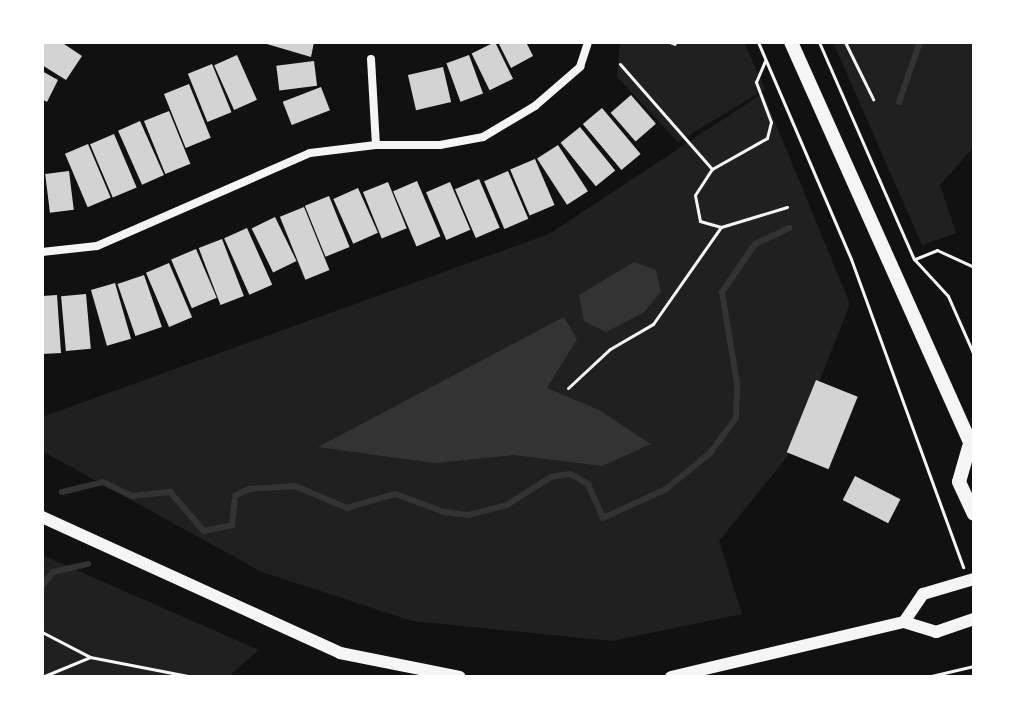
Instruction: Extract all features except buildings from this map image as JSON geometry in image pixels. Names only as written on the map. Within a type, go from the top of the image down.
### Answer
[{"type":"main road","points":[[791,42],[971,450],[959,482],[974,514]]},
{"type":"street","points":[[42,252],[97,246],[266,175],[292,158],[376,145],[440,145],[491,133],[535,106],[580,67],[588,42]]},
{"type":"street","points":[[371,59],[376,145]]},
{"type":"street","points":[[42,517],[340,653],[460,677]]},
{"type":"street","points":[[904,622],[923,594],[974,579]]},
{"type":"street","points":[[671,677],[904,622],[936,632],[974,619]]},
{"type":"path","points":[[758,42],[851,259],[961,560]]},
{"type":"path","points":[[819,42],[914,259],[948,296],[974,355]]},
{"type":"path","points":[[845,42],[873,99]]},
{"type":"path","points":[[766,60],[756,82],[771,122],[767,138],[712,169],[695,195],[700,221],[721,227],[787,207]]},
{"type":"path","points":[[620,64],[712,169]]},
{"type":"path","points":[[568,388],[610,349],[653,324],[721,227]]},
{"type":"path","points":[[914,259],[937,250],[974,267]]},
{"type":"path","points":[[42,632],[90,657],[193,677]]},
{"type":"path","points":[[42,677],[90,657]]},
{"type":"path","points":[[927,677],[974,666]]},
{"type":"shaded area","points":[[620,42],[744,42],[765,89],[678,142],[617,77]]},
{"type":"shaded area","points":[[833,42],[974,42],[974,147],[940,185],[956,233],[922,245]]},
{"type":"shaded area","points":[[763,93],[850,304],[791,452],[719,541],[742,614],[612,641],[412,621],[262,572],[42,451],[42,417],[549,234]]},
{"type":"shaded area","points":[[634,262],[656,270],[661,292],[643,313],[606,332],[584,321],[579,295]]},
{"type":"shaded area","points":[[564,317],[577,339],[547,388],[599,410],[651,444],[602,466],[514,455],[434,463],[318,447]]},
{"type":"shaded area","points":[[42,555],[259,650],[228,677],[42,677]]},
{"type":"waterway","points":[[899,102],[920,42]]},
{"type":"waterway","points":[[62,492],[103,482],[132,496],[170,492],[204,531],[232,525],[235,496],[249,489],[295,486],[347,508],[395,494],[444,512],[468,515],[507,505],[551,477],[570,474],[588,484],[603,518],[666,489],[710,453],[736,418],[737,383],[722,292],[755,244],[789,228]]},
{"type":"waterway","points":[[42,586],[53,572],[88,564]]}]
